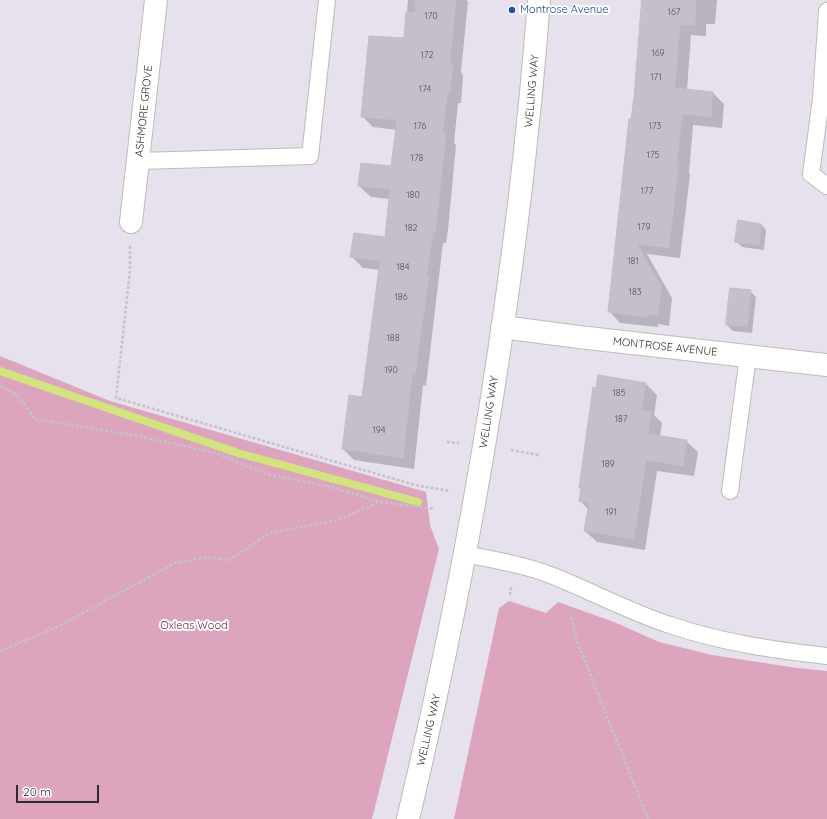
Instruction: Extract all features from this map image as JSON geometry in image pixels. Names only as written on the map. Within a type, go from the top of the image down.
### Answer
[{"type":"street","name":"ASHMORE GROVE","points":[[131,222],[156,0]]},
{"type":"street","name":"WELLING WAY","points":[[408,819],[438,694],[476,496],[502,327],[525,161],[539,0]]},
{"type":"street","name":"MONTROSE AVENUE","points":[[502,327],[827,365]]},
{"type":"lane","points":[[139,161],[310,156],[327,0]]},
{"type":"lane","points":[[827,11],[824,99],[811,174],[827,186]]},
{"type":"lane","points":[[730,491],[748,356]]},
{"type":"lane","points":[[465,554],[516,564],[553,576],[609,602],[672,626],[730,643],[827,656]]},
{"type":"path","points":[[131,222],[130,270],[116,398],[415,485],[476,496]]},
{"type":"path","points":[[0,386],[17,395],[36,419],[132,435],[213,452],[266,474],[327,486],[381,502],[436,509]]},
{"type":"path","points":[[447,442],[462,444]]},
{"type":"path","points":[[511,450],[539,454]]},
{"type":"path","points":[[0,651],[57,627],[175,564],[208,557],[229,560],[270,533],[337,520],[381,502]]},
{"type":"path","points":[[510,595],[511,585]]},
{"type":"path","points":[[571,617],[577,641],[648,819]]},
{"type":"green space","name":"Oxleas Wood","points":[[0,356],[110,401],[426,492],[430,525],[439,549],[372,819],[0,819]]},
{"type":"green space","points":[[509,601],[546,613],[558,602],[614,622],[659,642],[712,655],[827,671],[827,819],[454,819],[499,608]]},
{"type":"building","points":[[415,0],[456,0],[450,63],[453,63],[450,92],[448,92],[445,112],[443,133],[446,133],[437,218],[435,233],[433,232],[427,275],[429,276],[415,375],[412,375],[403,458],[342,449],[349,395],[362,397],[380,261],[350,257],[354,233],[385,237],[390,189],[358,186],[361,163],[391,166],[397,120],[361,117],[369,36],[404,38],[406,12],[415,12]]},
{"type":"building","points":[[642,0],[696,0],[695,25],[680,24],[675,88],[713,92],[711,117],[682,114],[677,163],[679,163],[669,248],[637,244],[661,286],[658,315],[647,314],[647,317],[608,312],[629,119],[631,119],[634,98]]},
{"type":"building","points":[[738,220],[761,224],[759,245],[735,242]]},
{"type":"building","points":[[730,288],[751,290],[747,327],[726,325]]},
{"type":"building","points":[[598,375],[646,383],[642,410],[651,411],[648,434],[687,440],[683,466],[646,460],[634,539],[584,531],[589,503],[579,501],[581,488],[579,488],[593,387],[596,388]]},
{"type":"waterway","points":[[0,371],[238,453],[418,502]]},
{"type":"place","name":"Montrose Avenue","points":[[512,10]]}]
